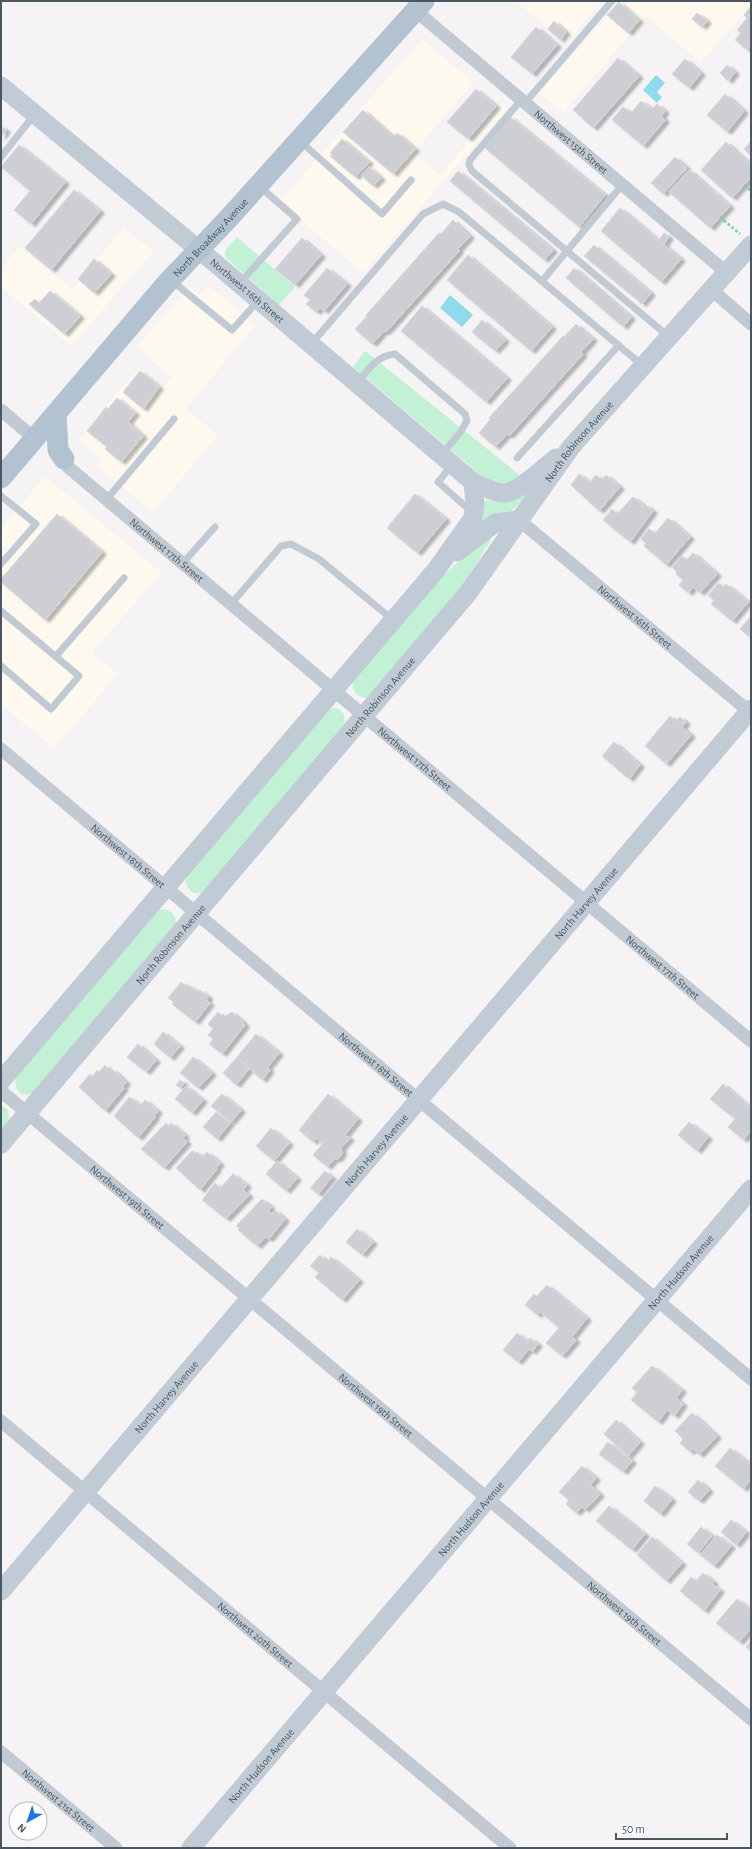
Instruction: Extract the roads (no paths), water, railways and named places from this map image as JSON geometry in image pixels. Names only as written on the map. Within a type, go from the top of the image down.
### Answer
[{"type":"main road","name":"North Broadway Avenue","points":[[1,478],[170,279],[299,140],[420,6]]},
{"type":"main road","points":[[56,414],[56,441],[58,450],[64,459]]},
{"type":"street","name":"Northwest 15th Street","points":[[420,6],[523,101],[727,273]]},
{"type":"street","name":"Northwest 16th Street","points":[[1,86],[239,284],[473,482],[495,492],[509,492],[523,484],[571,447]]},
{"type":"street","name":"North Robinson Avenue","points":[[1,1144],[468,593],[571,447],[727,273],[748,242]]},
{"type":"street","points":[[712,290],[751,324]]},
{"type":"street","points":[[1,410],[35,439]]},
{"type":"street","name":"Northwest 17th Street","points":[[64,459],[68,467],[751,1040]]},
{"type":"street","points":[[1,1081],[436,570],[473,518],[475,504],[473,482]]},
{"type":"street","name":"Northwest 16th Street","points":[[519,520],[750,711]]},
{"type":"street","points":[[436,570],[490,526],[504,521],[519,520]]},
{"type":"street","name":"North Harvey Avenue","points":[[1,1591],[585,902],[750,711]]},
{"type":"street","name":"Northwest 18th Street","points":[[1,749],[165,889],[751,1380]]},
{"type":"street","name":"Northwest 19th Street","points":[[1,1090],[751,1719]]},
{"type":"street","name":"North Hudson Avenue","points":[[191,1848],[751,1189]]},
{"type":"street","name":"Northwest 20th Street","points":[[1,1421],[510,1848]]},
{"type":"street","name":"Northwest 21st Street","points":[[1,1752],[116,1848]]},
{"type":"lane","points":[[612,1],[482,145],[470,160],[469,165],[472,171],[670,338]]},
{"type":"lane","points":[[1,157],[35,114]]},
{"type":"lane","points":[[299,140],[382,214],[411,180]]},
{"type":"lane","points":[[239,284],[297,219],[258,184]]},
{"type":"lane","points":[[542,281],[622,184]]},
{"type":"lane","points":[[310,344],[423,214],[443,204],[459,212],[619,345],[643,367]]},
{"type":"lane","points":[[170,279],[232,330],[258,300]]},
{"type":"lane","points":[[517,458],[619,345]]},
{"type":"lane","points":[[357,384],[374,362],[385,355],[395,354],[465,414],[467,421],[459,434],[438,482],[474,513]]},
{"type":"lane","points":[[107,499],[174,419]]},
{"type":"lane","points":[[1,496],[36,524],[1,564]]},
{"type":"lane","points":[[183,563],[215,527]]},
{"type":"lane","points":[[231,604],[281,546],[291,544],[319,559],[394,620]]},
{"type":"lane","points":[[56,656],[124,578]]},
{"type":"lane","points":[[1,611],[79,676],[51,709],[1,666]]},
{"type":"water","points":[[656,75],[665,83],[657,92],[662,97],[657,103],[643,90]]},
{"type":"water","points":[[450,295],[473,315],[462,327],[440,308]]}]
